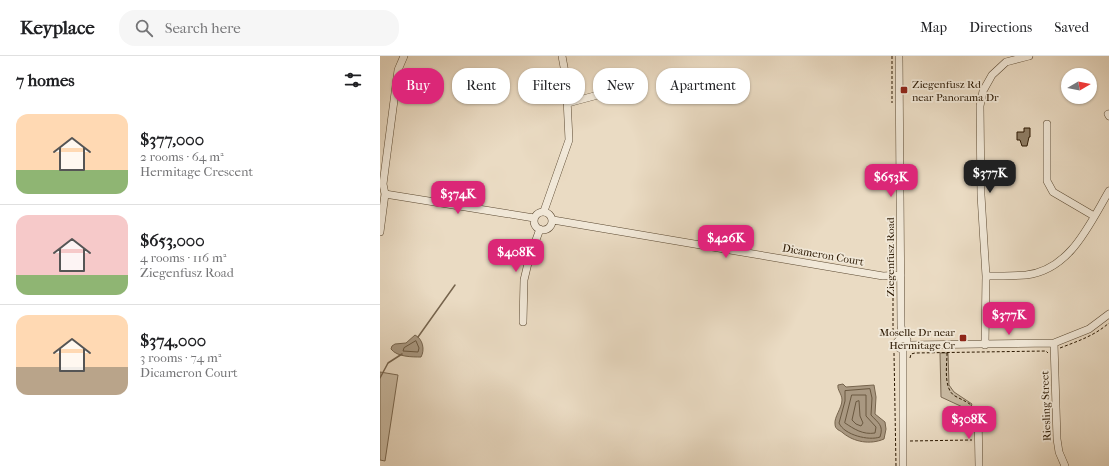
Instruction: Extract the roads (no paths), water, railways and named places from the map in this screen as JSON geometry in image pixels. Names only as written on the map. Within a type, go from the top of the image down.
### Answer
[{"type":"street","points":[[380,232],[385,194],[383,184],[398,70],[404,56]]},
{"type":"street","points":[[562,56],[564,68]]},
{"type":"street","name":"Ziegenfusz Road","points":[[899,56],[903,338],[898,340],[897,344],[898,348],[906,348]]},
{"type":"street","points":[[986,346],[986,276],[981,195],[980,106],[983,91],[987,82],[1004,59],[1029,56]]},
{"type":"street","points":[[534,218],[537,214],[544,211],[568,149],[570,130],[568,104]]},
{"type":"street","points":[[1047,124],[1047,181],[1049,187],[1053,192],[1094,216]]},
{"type":"street","points":[[986,276],[1027,275],[1043,271],[1057,264],[1078,244],[1109,191]]},
{"type":"street","points":[[385,194],[534,218]]},
{"type":"street","points":[[534,218],[536,226],[540,229],[548,229],[553,220],[550,214],[544,211]]},
{"type":"street","name":"Dicameron Court","points":[[553,220],[882,276],[901,275]]},
{"type":"street","points":[[523,322],[524,280],[529,259],[540,229]]},
{"type":"street","points":[[906,348],[1054,343],[1089,329],[1109,314]]},
{"type":"street","points":[[903,338],[907,339],[903,466]]},
{"type":"street","name":"Riesling Street","points":[[1054,343],[1057,439],[1059,452],[1065,466]]},
{"type":"street","points":[[978,413],[979,466]]},
{"type":"water","points":[[415,335],[420,339],[422,345],[423,351],[421,357],[409,357],[397,354],[391,349],[395,344],[406,343]]},
{"type":"water","points":[[843,384],[846,387],[874,385],[876,397],[875,414],[885,422],[886,429],[884,439],[873,442],[862,442],[852,439],[836,428],[835,421],[842,400],[838,385]]},
{"type":"waterway","points":[[418,337],[455,285]]},
{"type":"waterway","points":[[380,378],[388,363],[402,354]]},
{"type":"place","name":"Ziegenfusz Rd near Panorama Dr","points":[[904,90]]},
{"type":"place","name":"Moselle Dr near Hermitage Cr","points":[[963,338]]}]
